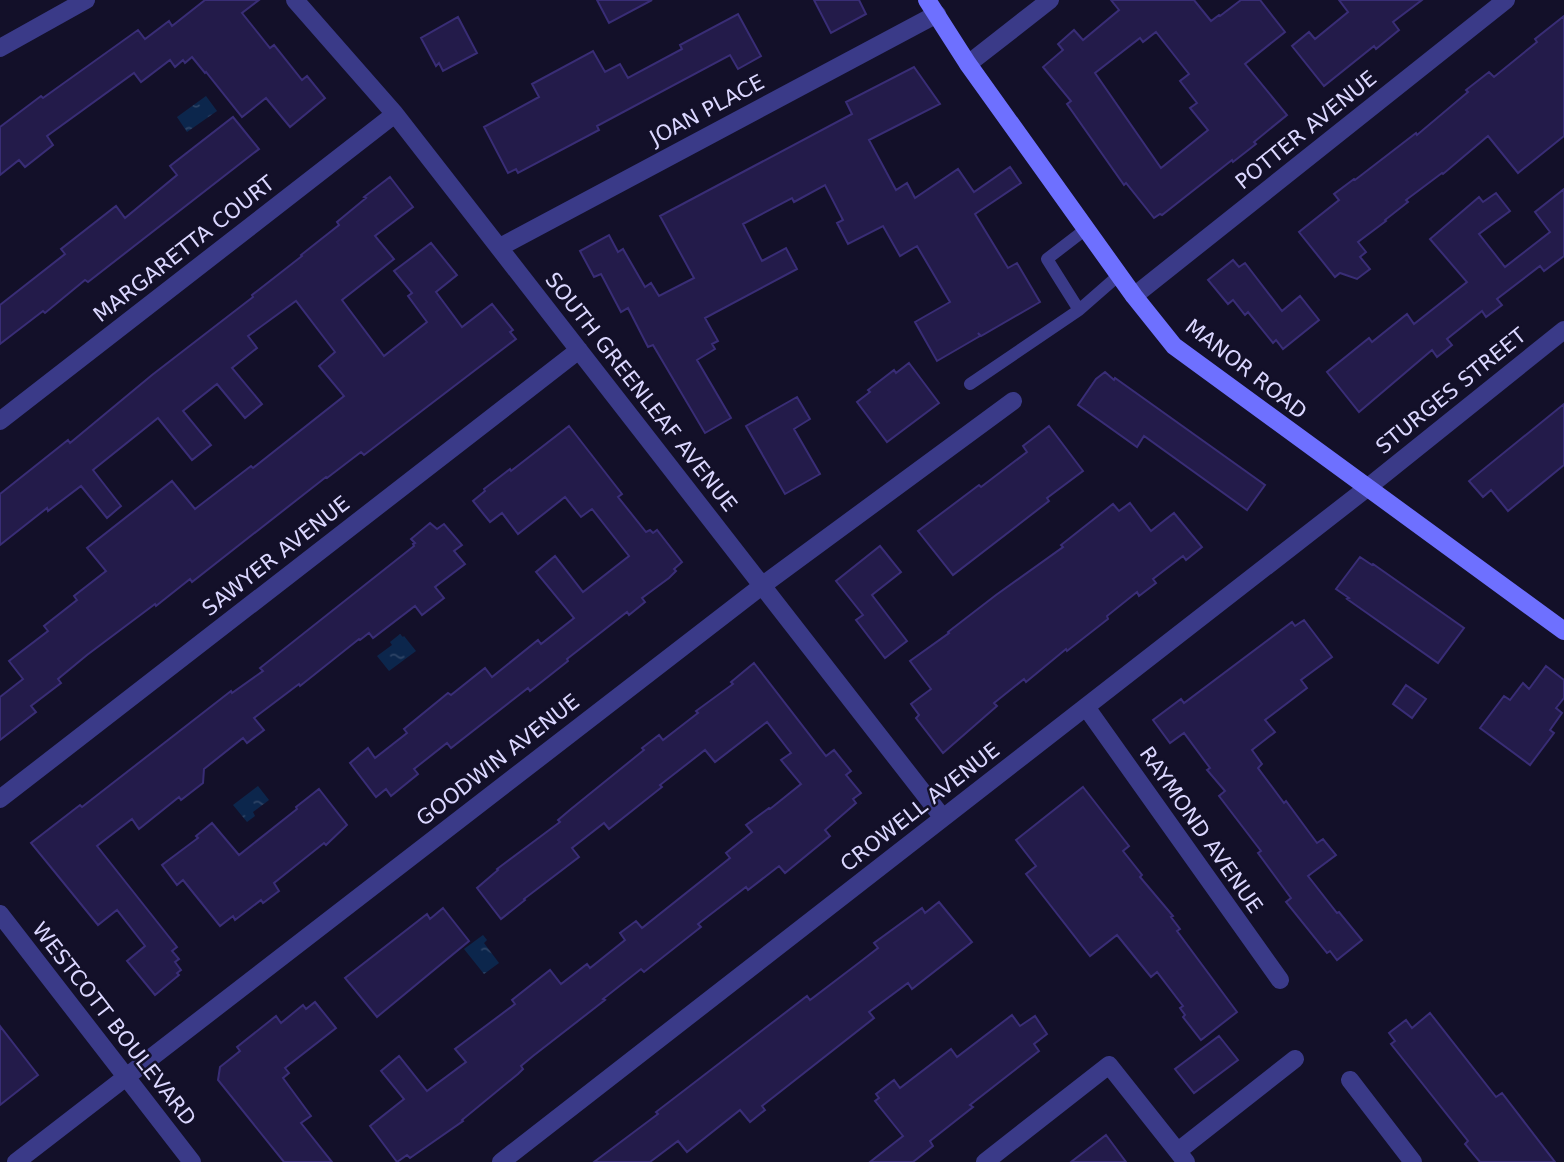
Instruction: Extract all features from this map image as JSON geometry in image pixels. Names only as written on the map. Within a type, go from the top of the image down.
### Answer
[{"type":"street","points":[[0,48],[86,0]]},
{"type":"street","name":"SOUTH GREENLEAF AVENUE","points":[[296,0],[395,114],[943,818]]},
{"type":"street","points":[[968,64],[1050,0]]},
{"type":"street","name":"POTTER AVENUE","points":[[1134,296],[1504,1]]},
{"type":"street","name":"MANOR ROAD","points":[[932,7],[968,64],[1134,296],[1174,346],[1564,631]]},
{"type":"street","name":"JOAN PLACE","points":[[500,247],[932,7]]},
{"type":"street","name":"MARGARETTA COURT","points":[[0,421],[395,114]]},
{"type":"street","name":"STURGES STREET","points":[[1367,488],[1564,330]]},
{"type":"street","name":"SAWYER AVENUE","points":[[0,799],[579,350]]},
{"type":"street","name":"GOODWIN AVENUE","points":[[16,1162],[763,585],[1013,401]]},
{"type":"street","name":"CROWELL AVENUE","points":[[501,1162],[1367,488]]},
{"type":"street","name":"RAYMOND AVENUE","points":[[1086,707],[1280,980]]},
{"type":"street","name":"WESTCOTT BOULEVARD","points":[[0,914],[192,1162]]},
{"type":"street","points":[[985,1162],[1109,1065],[1182,1157],[1295,1059]]},
{"type":"street","points":[[1350,1080],[1413,1162]]},
{"type":"lane","points":[[1079,310],[1047,259],[1086,229]]},
{"type":"lane","points":[[970,384],[1079,310],[1119,275]]},
{"type":"water","points":[[206,96],[217,111],[187,132],[177,117]]},
{"type":"water","points":[[400,634],[416,651],[389,671],[377,656],[392,645],[390,642]]},
{"type":"water","points":[[258,786],[269,800],[253,812],[255,816],[247,822],[233,805]]},
{"type":"water","points":[[483,935],[487,940],[484,943],[499,963],[484,974],[464,949]]},
{"type":"building","points":[[205,0],[259,0],[242,13],[270,48],[274,45],[302,80],[307,76],[325,98],[290,127],[266,98],[242,117],[192,57],[175,67],[170,60],[141,82],[134,73],[47,136],[53,145],[25,167],[19,160],[0,175],[0,127],[138,30],[145,39],[169,21],[172,26]]},
{"type":"building","points":[[597,0],[652,0],[609,23]]},
{"type":"building","points":[[814,0],[859,0],[866,14],[831,33]]},
{"type":"building","points":[[1111,0],[1194,0],[1211,21],[1241,0],[1260,0],[1285,32],[1245,64],[1287,115],[1233,162],[1232,160],[1162,215],[1154,218],[1126,183],[1124,185],[1067,104],[1071,101],[1043,67],[1063,50],[1058,44],[1074,30],[1083,40],[1119,10]],"holes":[[[1156,32],[1189,74],[1180,81],[1197,103],[1190,108],[1208,130],[1161,168],[1095,73],[1140,38],[1143,42]]]},
{"type":"building","points":[[1339,0],[1422,0],[1393,22],[1399,30],[1376,49],[1374,46],[1324,86],[1292,46],[1309,32],[1315,39],[1348,12]]},
{"type":"building","points":[[738,14],[761,56],[738,69],[730,55],[597,126],[599,130],[518,173],[516,169],[508,173],[484,127],[539,97],[532,84],[593,51],[605,72],[620,64],[628,78],[682,49],[680,45]]},
{"type":"building","points":[[1564,16],[1564,136],[1518,173],[1488,136],[1443,174],[1406,200],[1408,202],[1358,242],[1366,252],[1360,257],[1370,269],[1357,279],[1340,273],[1335,277],[1299,232],[1339,200],[1334,194],[1416,133],[1417,135],[1489,72],[1494,77]]},
{"type":"building","points":[[458,17],[477,53],[443,71],[439,63],[436,66],[421,38]]},
{"type":"building","points":[[914,67],[940,104],[869,140],[896,190],[907,183],[915,198],[958,169],[974,192],[1010,167],[1021,183],[975,214],[1008,268],[1017,263],[1040,302],[981,336],[978,333],[980,336],[937,361],[915,322],[950,302],[917,246],[900,256],[883,226],[848,244],[837,223],[843,220],[825,185],[794,202],[792,198],[743,224],[762,261],[786,248],[797,269],[705,318],[718,341],[712,344],[715,349],[697,360],[731,418],[705,433],[653,345],[648,347],[628,308],[621,312],[601,274],[594,277],[580,251],[609,235],[618,252],[623,249],[645,287],[651,283],[659,296],[694,278],[660,216],[852,114],[846,102]]},
{"type":"building","points":[[233,117],[259,149],[88,282],[85,280],[45,313],[43,311],[0,344],[0,305],[65,254],[61,249],[116,206],[125,218],[177,175],[170,166]]},
{"type":"building","points":[[390,177],[413,207],[375,236],[394,259],[342,300],[384,356],[427,322],[408,296],[412,293],[394,271],[431,243],[457,275],[436,292],[462,327],[492,304],[513,330],[510,332],[516,339],[364,455],[361,452],[326,477],[192,582],[190,579],[87,655],[58,679],[61,683],[31,706],[36,712],[0,740],[0,697],[23,679],[9,661],[48,631],[44,626],[77,600],[74,596],[106,571],[87,548],[172,481],[195,509],[251,466],[253,468],[344,396],[319,366],[335,352],[296,301],[248,336],[257,348],[232,368],[262,404],[245,418],[217,384],[183,411],[211,445],[192,460],[158,418],[93,470],[121,506],[107,518],[81,486],[48,511],[47,508],[0,545],[0,494],[68,440],[70,443],[253,297],[252,295],[339,225],[337,222]]},
{"type":"building","points":[[1564,189],[1564,256],[1544,271],[1540,266],[1497,299],[1502,305],[1486,317],[1482,311],[1447,339],[1452,345],[1437,357],[1432,350],[1359,412],[1327,372],[1369,338],[1372,342],[1407,314],[1414,324],[1467,282],[1430,239],[1479,197],[1483,202],[1496,193],[1510,211],[1479,234],[1505,267],[1550,232],[1535,212]]},
{"type":"building","points":[[1233,260],[1239,267],[1245,263],[1282,311],[1300,296],[1319,320],[1283,349],[1276,340],[1273,343],[1248,312],[1245,315],[1233,300],[1228,304],[1208,280]]},
{"type":"building","points":[[909,363],[939,403],[887,442],[857,402],[894,370],[896,373]]},
{"type":"building","points":[[1105,372],[1265,485],[1247,510],[1144,436],[1137,447],[1078,405],[1096,379]]},
{"type":"building","points":[[797,397],[810,419],[794,429],[820,474],[785,494],[746,426]]},
{"type":"building","points":[[1564,404],[1564,465],[1508,511],[1491,490],[1483,497],[1469,481]]},
{"type":"building","points":[[569,426],[622,494],[618,497],[646,532],[650,530],[653,533],[657,530],[682,562],[669,578],[642,598],[645,602],[629,615],[627,612],[530,691],[528,688],[451,748],[447,743],[414,769],[418,774],[391,796],[386,789],[376,797],[350,763],[368,748],[375,758],[407,733],[404,729],[448,693],[451,695],[485,668],[492,677],[538,640],[541,644],[574,618],[536,572],[555,556],[583,592],[629,556],[592,509],[581,517],[565,497],[518,534],[502,513],[490,522],[473,501],[484,489]]},
{"type":"building","points":[[1049,426],[1083,471],[1047,498],[1049,501],[953,575],[918,531],[1027,452],[1023,446]]},
{"type":"building","points":[[1130,503],[1151,531],[1174,513],[1202,547],[1186,560],[1183,556],[1153,579],[1156,583],[1139,596],[1137,592],[1067,651],[1066,649],[1026,682],[1024,679],[994,703],[997,706],[943,753],[916,718],[919,715],[911,704],[931,689],[910,661],[1063,547],[1061,545],[1113,504],[1119,511]]},
{"type":"building","points":[[430,523],[437,529],[444,524],[462,545],[454,551],[465,564],[435,587],[444,598],[422,615],[415,606],[373,638],[369,633],[359,639],[254,718],[264,730],[247,743],[243,738],[204,769],[203,783],[181,800],[179,797],[139,829],[132,819],[97,846],[177,947],[172,951],[179,959],[175,962],[181,970],[177,973],[179,975],[155,995],[127,961],[145,946],[117,910],[98,925],[31,843],[80,805],[82,807],[231,691],[232,693],[263,671],[260,668],[414,546],[415,543],[411,539]]},
{"type":"building","points":[[880,546],[901,572],[872,595],[907,641],[885,658],[856,620],[863,615],[836,581]]},
{"type":"building","points":[[1360,557],[1464,628],[1438,663],[1336,589]]},
{"type":"building","points":[[1304,620],[1332,657],[1301,680],[1307,688],[1265,720],[1275,732],[1252,750],[1262,764],[1258,768],[1284,803],[1286,801],[1317,843],[1323,839],[1336,855],[1308,876],[1362,940],[1337,960],[1330,951],[1327,953],[1286,902],[1291,898],[1258,853],[1261,851],[1219,796],[1225,791],[1207,770],[1210,768],[1184,733],[1170,743],[1153,720],[1181,699],[1184,703],[1292,622],[1295,626]]},
{"type":"building","points":[[754,663],[826,756],[834,750],[851,771],[846,775],[861,793],[853,799],[856,803],[825,830],[830,836],[785,873],[779,866],[748,890],[746,887],[698,924],[701,927],[644,972],[641,969],[533,1056],[521,1066],[523,1069],[518,1074],[463,1121],[410,1158],[407,1155],[397,1162],[370,1126],[404,1099],[381,1071],[399,1056],[427,1091],[466,1062],[455,1049],[515,1004],[512,1000],[550,970],[561,984],[587,964],[590,968],[625,940],[620,933],[636,921],[642,928],[730,858],[726,853],[752,832],[746,825],[801,784],[781,760],[791,753],[767,722],[715,762],[705,750],[609,829],[604,823],[572,848],[579,857],[501,919],[477,888],[497,869],[560,822],[558,820],[644,750],[642,748],[659,735],[663,740],[733,684],[731,682]]},
{"type":"building","points":[[1546,666],[1564,680],[1564,698],[1556,708],[1562,713],[1550,730],[1554,733],[1530,765],[1480,728],[1504,696],[1510,700],[1523,683],[1529,689]]},
{"type":"building","points":[[1406,685],[1426,699],[1412,718],[1393,704]]},
{"type":"building","points":[[1083,787],[1129,846],[1123,851],[1142,875],[1140,877],[1173,916],[1171,917],[1180,929],[1177,931],[1237,1012],[1201,1040],[1183,1017],[1185,1015],[1180,1008],[1183,1006],[1157,972],[1151,977],[1117,935],[1090,956],[1026,874],[1036,866],[1016,840]]},
{"type":"building","points":[[319,789],[347,825],[326,845],[324,843],[274,883],[279,891],[263,903],[261,900],[235,920],[233,916],[220,926],[183,880],[177,885],[162,865],[198,838],[196,836],[212,823],[239,855]]},
{"type":"building","points":[[939,902],[972,942],[912,989],[908,983],[869,1012],[874,1018],[762,1106],[765,1110],[750,1122],[740,1110],[687,1152],[678,1141],[650,1162],[594,1162],[807,996],[810,1000],[878,948],[874,943],[922,908],[925,913]]},
{"type":"building","points":[[443,908],[469,941],[377,1017],[345,978],[427,914],[430,919]]},
{"type":"building","points":[[315,1002],[336,1028],[285,1068],[289,1073],[283,1078],[311,1116],[301,1123],[332,1162],[284,1162],[218,1080],[220,1067],[240,1051],[237,1047],[276,1016],[281,1023],[303,1005],[306,1009]]},
{"type":"building","points":[[1430,1013],[1496,1097],[1502,1093],[1555,1162],[1480,1162],[1465,1144],[1468,1141],[1391,1044],[1395,1041],[1389,1033],[1406,1020],[1412,1028]]},
{"type":"building","points":[[1012,1015],[1020,1026],[1035,1016],[1047,1034],[1034,1044],[1039,1051],[970,1105],[973,1107],[930,1141],[933,1146],[913,1162],[870,1162],[903,1136],[875,1101],[879,1098],[876,1094],[894,1080],[900,1088],[951,1049],[957,1057]]},
{"type":"building","points":[[0,1026],[38,1075],[0,1105]]},
{"type":"building","points":[[1219,1036],[1238,1060],[1194,1093],[1175,1069]]},
{"type":"building","points":[[1106,1135],[1126,1162],[1071,1162]]}]
